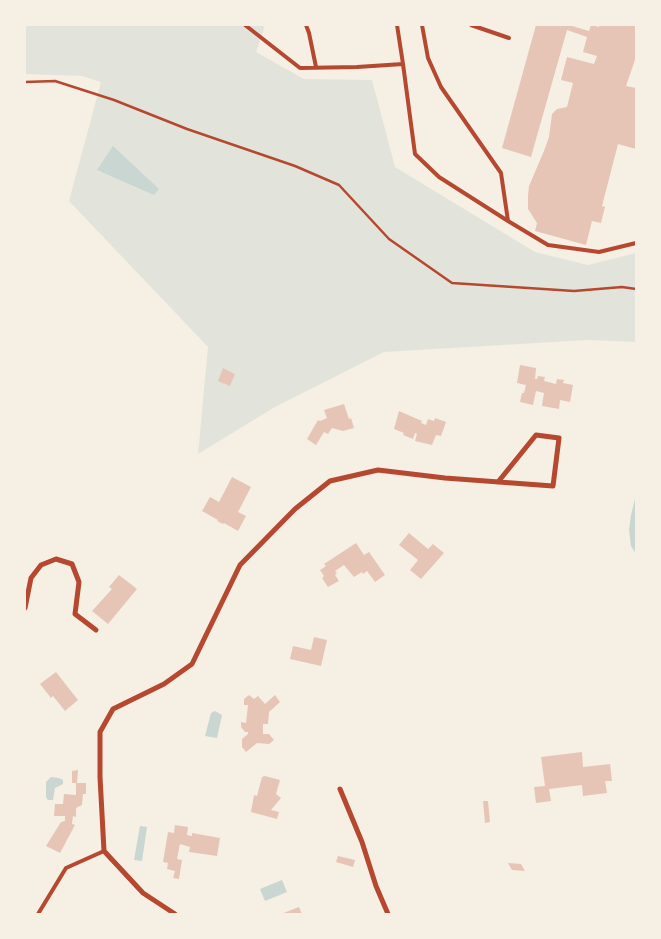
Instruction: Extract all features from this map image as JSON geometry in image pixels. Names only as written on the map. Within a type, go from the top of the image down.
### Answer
[{"type":"street","points":[[174,914],[143,893],[104,851],[100,778],[100,732],[113,709],[164,684],[192,664],[240,565],[296,509],[330,481],[378,470],[445,478],[498,482],[553,486],[559,438],[536,435],[498,482]]},
{"type":"street","points":[[25,608],[31,578],[41,566],[56,559],[72,564],[79,582],[74,614],[96,630]]},
{"type":"street","points":[[340,789],[362,842],[376,886],[388,914]]},
{"type":"lane","points":[[245,25],[300,68],[403,64]]},
{"type":"lane","points":[[306,25],[316,67]]},
{"type":"lane","points":[[397,25],[415,154],[439,177],[548,245],[599,252],[636,242]]},
{"type":"lane","points":[[422,25],[428,58],[441,87],[501,173],[508,221]]},
{"type":"lane","points":[[471,25],[509,38]]},
{"type":"lane","points":[[38,914],[66,868],[104,851]]},
{"type":"path","points":[[25,82],[54,81],[114,100],[187,129],[294,166],[339,185],[389,239],[452,283],[574,291],[622,287],[636,289]]},
{"type":"shaded area","points":[[25,25],[265,25],[256,52],[304,79],[372,80],[395,167],[535,252],[588,265],[636,253],[636,342],[587,340],[384,352],[275,407],[198,454],[208,347],[69,201],[101,82],[82,76],[25,74]]},
{"type":"shaded area","points":[[113,146],[159,189],[154,195],[97,170]]},
{"type":"shaded area","points":[[636,495],[636,554],[631,546],[629,530]]},
{"type":"shaded area","points":[[215,711],[222,715],[217,738],[205,736],[211,713]]},
{"type":"shaded area","points":[[51,777],[63,780],[63,784],[55,788],[53,800],[48,800],[46,797],[46,782]]},
{"type":"shaded area","points":[[140,826],[147,827],[142,861],[134,860]]},
{"type":"shaded area","points":[[282,880],[287,892],[265,901],[260,889]]},
{"type":"building","points":[[536,25],[569,25],[589,31],[591,25],[599,27],[599,25],[636,25],[636,57],[626,86],[636,88],[636,149],[618,144],[602,206],[605,207],[601,223],[592,221],[586,245],[535,231],[537,223],[528,209],[528,196],[529,186],[549,137],[552,114],[557,109],[567,107],[573,83],[561,80],[567,57],[594,64],[597,56],[583,52],[587,37],[567,30],[531,157],[502,148]]},
{"type":"building","points":[[520,365],[536,368],[535,379],[538,376],[545,377],[544,381],[556,384],[557,379],[564,380],[563,383],[573,385],[570,402],[560,400],[559,409],[542,406],[544,393],[536,391],[533,405],[520,402],[526,385],[517,383]]},
{"type":"building","points":[[223,368],[235,374],[230,386],[218,381]]},
{"type":"building","points":[[344,404],[354,428],[343,431],[332,428],[328,434],[324,432],[316,445],[307,439],[318,420],[327,418],[324,410]]},
{"type":"building","points":[[399,411],[422,421],[421,423],[426,425],[428,419],[434,421],[435,418],[446,422],[441,436],[436,435],[432,445],[415,441],[417,434],[415,433],[413,439],[403,435],[404,433],[394,429]]},
{"type":"building","points":[[232,477],[251,487],[238,512],[246,516],[238,531],[202,511],[210,497],[219,502]]},
{"type":"building","points":[[409,533],[428,549],[433,544],[444,553],[421,579],[410,570],[418,560],[399,545]]},
{"type":"building","points":[[356,543],[364,555],[369,552],[385,575],[375,582],[367,571],[354,577],[344,565],[335,571],[339,581],[328,587],[322,578],[324,576],[320,570],[326,566],[324,564]]},
{"type":"building","points":[[119,575],[137,589],[108,624],[92,611],[112,589],[109,587]]},
{"type":"building","points":[[314,637],[327,640],[321,666],[290,659],[293,646],[311,650]]},
{"type":"building","points":[[56,672],[78,700],[65,711],[40,684]]},
{"type":"building","points":[[249,695],[254,699],[258,696],[265,704],[275,695],[280,702],[269,712],[268,724],[263,724],[263,734],[269,734],[274,740],[269,744],[257,743],[246,752],[242,747],[242,739],[248,732],[245,732],[241,727],[241,722],[246,723],[248,705],[244,705],[244,699]]},
{"type":"building","points":[[582,752],[583,767],[610,764],[612,781],[605,781],[607,793],[583,796],[582,785],[549,789],[551,801],[536,803],[534,787],[545,786],[541,757]]},
{"type":"building","points":[[78,770],[77,783],[72,783],[72,771]]},
{"type":"building","points":[[262,777],[280,780],[276,794],[281,798],[271,810],[279,812],[277,819],[251,812],[254,795],[257,796]]},
{"type":"building","points":[[76,783],[86,783],[86,794],[83,794],[82,805],[76,808],[76,817],[73,816],[72,824],[75,825],[60,853],[46,846],[61,822],[65,821],[65,816],[54,816],[55,804],[63,804],[64,794],[76,795]]},
{"type":"building","points":[[483,801],[488,801],[490,822],[485,823]]},
{"type":"building","points":[[175,825],[188,827],[187,835],[192,836],[192,833],[220,838],[217,856],[189,852],[190,847],[180,844],[177,859],[182,860],[179,879],[173,878],[175,871],[167,869],[168,863],[163,862],[168,832],[174,833]]},
{"type":"building","points":[[338,856],[355,860],[353,867],[336,862]]},
{"type":"building","points":[[508,863],[521,864],[525,871],[512,870]]},
{"type":"building","points":[[299,907],[302,914],[281,914]]}]
